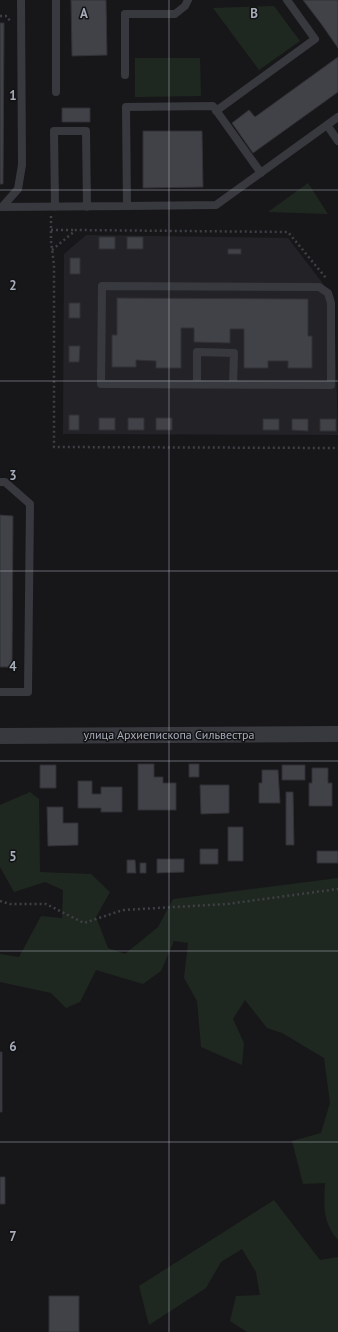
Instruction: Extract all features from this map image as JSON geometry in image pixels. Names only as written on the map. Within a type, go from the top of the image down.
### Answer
[{"type":"street","name":"улица Архиепископа Сильвестра","points":[[0,736],[338,734]]},
{"type":"lane","points":[[1,208],[18,189],[22,165],[21,0]]},
{"type":"lane","points":[[56,0],[56,92]]},
{"type":"lane","points":[[125,75],[125,14],[175,14],[185,6],[188,0]]},
{"type":"lane","points":[[216,111],[315,39],[287,0]]},
{"type":"lane","points":[[127,206],[126,107],[213,106],[261,173]]},
{"type":"lane","points":[[1,208],[216,205],[338,117]]},
{"type":"lane","points":[[327,125],[338,141]]},
{"type":"lane","points":[[55,207],[54,131],[86,131],[87,206]]},
{"type":"lane","points":[[102,286],[320,287],[328,293],[331,303],[334,379],[331,385],[101,384],[102,286]]},
{"type":"lane","points":[[197,384],[197,352],[234,353],[233,384]]},
{"type":"lane","points":[[0,482],[5,482],[30,504],[28,692],[0,692]]},
{"type":"path","points":[[51,230],[288,232],[328,281]]},
{"type":"path","points":[[52,250],[76,230]]},
{"type":"path","points":[[0,901],[10,904],[46,904],[84,923],[123,910],[227,904],[338,889]]},
{"type":"shaded area","points":[[274,6],[300,41],[259,70],[213,8]]},
{"type":"shaded area","points":[[135,58],[200,58],[201,96],[135,97]]},
{"type":"shaded area","points":[[308,183],[328,214],[268,212]]},
{"type":"shaded area","points":[[86,235],[288,238],[334,298],[338,435],[63,434],[64,254]]},
{"type":"shaded area","points":[[30,792],[39,799],[40,872],[91,874],[110,892],[96,917],[108,948],[125,954],[158,927],[173,899],[338,878],[338,1240],[329,1226],[325,1213],[325,1183],[303,1184],[292,1141],[321,1133],[330,1103],[324,1058],[282,1033],[267,1028],[245,1000],[233,1019],[244,1043],[242,1065],[201,1047],[197,1001],[184,978],[188,943],[174,941],[161,971],[143,984],[96,970],[80,1002],[66,1008],[51,993],[0,982],[0,954],[19,957],[41,916],[62,918],[63,890],[45,882],[14,892],[0,867],[0,805]]},
{"type":"shaded area","points":[[274,1200],[320,1260],[338,1257],[338,1332],[247,1332],[230,1321],[236,1296],[260,1295],[256,1272],[242,1249],[221,1262],[206,1288],[149,1325],[139,1286]]},
{"type":"building","points":[[71,0],[106,0],[107,55],[72,56]]},
{"type":"building","points":[[303,0],[338,0],[338,48],[322,25]]},
{"type":"building","points":[[0,23],[4,23],[3,184],[0,184]]},
{"type":"building","points":[[338,57],[338,92],[253,153],[232,123],[249,110],[255,117]]},
{"type":"building","points":[[62,108],[90,108],[90,122],[62,122]]},
{"type":"building","points":[[143,131],[202,131],[203,187],[143,188]]},
{"type":"building","points":[[99,237],[115,237],[115,249],[99,249]]},
{"type":"building","points":[[127,237],[143,237],[143,249],[127,249]]},
{"type":"building","points":[[228,249],[241,249],[241,254],[228,254]]},
{"type":"building","points":[[70,258],[80,258],[80,274],[70,274]]},
{"type":"building","points":[[117,298],[308,299],[308,336],[312,336],[312,368],[288,368],[288,361],[268,361],[268,368],[244,368],[244,329],[230,329],[230,343],[194,342],[194,328],[181,328],[181,368],[156,368],[156,361],[136,360],[136,367],[112,367],[112,335],[117,335]]},
{"type":"building","points":[[69,303],[80,303],[80,318],[69,318]]},
{"type":"building","points":[[69,346],[80,346],[79,362],[69,362]]},
{"type":"building","points":[[69,415],[79,415],[79,430],[69,430]]},
{"type":"building","points":[[99,418],[115,418],[115,430],[99,430]]},
{"type":"building","points":[[128,418],[144,418],[144,430],[128,430]]},
{"type":"building","points":[[156,418],[172,418],[172,430],[156,430]]},
{"type":"building","points":[[263,419],[279,419],[279,430],[263,430]]},
{"type":"building","points":[[292,419],[308,419],[308,431],[292,430]]},
{"type":"building","points":[[320,419],[336,419],[336,431],[320,431]]},
{"type":"building","points":[[0,515],[13,516],[12,667],[0,667]]},
{"type":"building","points":[[138,764],[154,764],[154,777],[163,777],[163,783],[176,783],[176,810],[138,810]]},
{"type":"building","points":[[189,764],[199,764],[199,777],[189,777]]},
{"type":"building","points":[[40,765],[56,765],[56,788],[40,788]]},
{"type":"building","points":[[282,765],[305,765],[305,780],[282,780]]},
{"type":"building","points":[[312,768],[328,768],[328,783],[332,783],[332,806],[309,806],[309,783],[312,783]]},
{"type":"building","points":[[262,770],[278,770],[280,803],[259,803],[259,783],[262,783]]},
{"type":"building","points":[[78,781],[92,781],[92,794],[101,794],[101,787],[122,787],[122,812],[101,812],[101,808],[78,808]]},
{"type":"building","points":[[200,785],[229,785],[229,813],[201,814]]},
{"type":"building","points":[[286,792],[293,792],[294,845],[286,845]]},
{"type":"building","points":[[47,807],[63,807],[63,823],[78,823],[78,845],[48,846]]},
{"type":"building","points":[[228,827],[243,827],[243,861],[228,861]]},
{"type":"building","points":[[200,849],[218,849],[218,864],[200,864]]},
{"type":"building","points":[[317,851],[338,851],[338,863],[317,863]]},
{"type":"building","points":[[157,859],[184,859],[184,872],[157,873]]},
{"type":"building","points":[[127,860],[135,860],[136,873],[127,873]]},
{"type":"building","points":[[140,863],[146,863],[146,873],[140,873]]},
{"type":"building","points":[[0,1052],[2,1052],[2,1112],[0,1112]]},
{"type":"building","points":[[0,1177],[5,1177],[5,1204],[0,1204]]},
{"type":"building","points":[[49,1296],[79,1296],[79,1332],[49,1332]]}]
